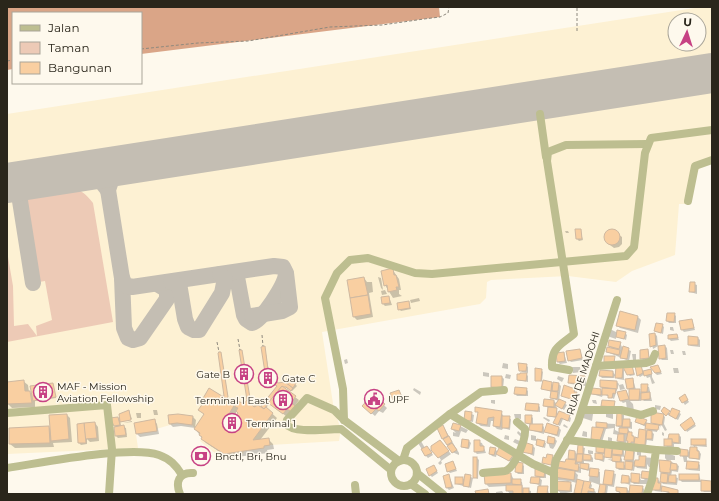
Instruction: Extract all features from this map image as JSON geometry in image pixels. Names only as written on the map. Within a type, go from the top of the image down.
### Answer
[{"type":"street","points":[[540,114],[574,334],[555,348],[551,358],[552,367],[559,370],[569,370]]},
{"type":"street","points":[[344,420],[343,389],[325,298],[337,273],[350,260],[368,258],[415,273],[432,274],[626,256],[632,251],[634,246],[647,144],[651,138],[712,130]]},
{"type":"street","points":[[547,161],[548,152],[566,145],[647,144]]},
{"type":"street","points":[[688,201],[695,166],[712,160]]},
{"type":"street","name":"RUA DE MADOHI","points":[[554,494],[554,473],[556,460],[578,422],[617,300]]},
{"type":"street","points":[[596,366],[646,363],[652,361],[655,354]]},
{"type":"street","points":[[391,470],[401,460],[407,448],[450,414],[482,392],[504,390]]},
{"type":"street","points":[[425,494],[411,484],[401,485],[396,483],[392,479],[391,470],[341,429],[298,430],[288,427],[286,424],[287,420],[307,398],[334,410],[344,420],[401,460],[411,462],[417,473],[443,494]]},
{"type":"street","points":[[7,413],[107,405],[112,454],[108,494]]},
{"type":"street","points":[[582,410],[621,410],[641,415],[652,411]]},
{"type":"street","points":[[450,414],[518,454],[532,464],[554,473]]},
{"type":"street","points":[[483,473],[506,470],[518,454],[525,434],[522,426],[517,422]]},
{"type":"street","points":[[567,440],[677,452]]},
{"type":"street","points":[[647,494],[652,480],[656,450]]},
{"type":"street","points":[[7,468],[112,454],[146,452],[159,455],[170,460],[182,474]]},
{"type":"street","points":[[182,474],[193,473]]},
{"type":"street","points":[[411,484],[417,473]]},
{"type":"street","points":[[180,494],[177,483],[182,474]]},
{"type":"street","points":[[354,485],[356,494]]},
{"type":"path","points":[[142,49],[198,43],[248,41],[330,27],[382,25],[424,20],[440,17],[448,12],[449,7]]},
{"type":"path","points":[[577,31],[578,7]]},
{"type":"path","points":[[262,335],[263,346]]},
{"type":"path","points":[[238,339],[240,350]]},
{"type":"path","points":[[217,342],[219,352]]},
{"type":"shaded area","points":[[7,7],[439,7],[440,17],[142,54],[142,12],[12,12],[12,69],[7,70]]},
{"type":"shaded area","points":[[701,7],[712,7],[712,164],[701,166],[693,178],[686,204],[679,204],[675,255],[632,271],[616,282],[568,276],[491,280],[487,282],[486,298],[480,304],[322,332],[334,410],[341,429],[339,441],[270,445],[264,446],[264,448],[244,451],[243,454],[221,458],[200,441],[202,437],[192,425],[177,423],[156,429],[157,431],[136,434],[138,448],[7,454],[7,114],[667,12],[667,52],[707,52],[707,12],[669,12]]},
{"type":"green space","points":[[68,187],[82,192],[93,203],[113,322],[7,342],[7,251],[13,286],[14,326],[28,324],[37,336],[36,326],[52,320],[45,281],[39,282],[26,196]]},
{"type":"building","points":[[575,229],[581,229],[582,239],[576,239]]},
{"type":"building","points":[[609,229],[615,229],[620,234],[618,243],[615,245],[609,245],[604,240],[604,234]]},
{"type":"building","points":[[393,268],[399,287],[396,287],[397,290],[388,292],[387,285],[384,286],[381,271]]},
{"type":"building","points":[[364,277],[368,295],[350,298],[347,280]]},
{"type":"building","points":[[690,282],[695,282],[695,292],[689,292]]},
{"type":"building","points":[[368,295],[371,314],[353,317],[350,298]]},
{"type":"building","points":[[389,296],[390,303],[382,304],[381,297]]},
{"type":"building","points":[[409,301],[410,308],[398,310],[397,303]]},
{"type":"building","points":[[620,311],[638,316],[635,330],[616,326]]},
{"type":"building","points":[[667,313],[675,313],[674,322],[666,321]]},
{"type":"building","points":[[692,319],[694,328],[681,330],[679,321]]},
{"type":"building","points":[[656,323],[663,324],[661,333],[654,331]]},
{"type":"building","points":[[617,330],[626,332],[624,339],[616,337]]},
{"type":"building","points":[[655,333],[656,345],[650,347],[649,334]]},
{"type":"building","points":[[677,334],[678,338],[668,339],[668,335]]},
{"type":"building","points":[[688,336],[698,337],[698,345],[688,345]]},
{"type":"building","points":[[609,340],[621,342],[619,349],[608,346]]},
{"type":"building","points":[[665,345],[666,358],[659,359],[658,346]]},
{"type":"building","name":"Gate C","points":[[265,346],[269,377],[278,383],[285,382],[293,388],[291,391],[286,387],[281,387],[264,409],[261,406],[277,386],[266,379],[261,347]]},
{"type":"building","points":[[623,346],[629,348],[627,359],[620,358]]},
{"type":"building","points":[[607,347],[620,350],[619,355],[606,352]]},
{"type":"building","points":[[580,349],[582,358],[568,361],[566,351]]},
{"type":"building","points":[[648,349],[649,358],[640,359],[640,350]]},
{"type":"building","name":"Gate B","points":[[239,350],[242,350],[250,398],[258,405],[254,407],[247,400]]},
{"type":"building","points":[[219,352],[221,352],[228,397],[226,399],[222,396],[224,396]]},
{"type":"building","points":[[564,352],[565,361],[557,362],[556,353]]},
{"type":"building","points":[[604,356],[615,356],[614,363],[604,362]]},
{"type":"building","points":[[518,363],[527,364],[526,371],[519,371]]},
{"type":"building","points":[[632,365],[634,374],[627,375],[623,367]]},
{"type":"building","points":[[641,365],[643,373],[637,376],[635,366]]},
{"type":"building","points":[[658,365],[661,372],[655,373],[650,367]]},
{"type":"building","points":[[616,366],[623,367],[622,378],[615,378]]},
{"type":"building","points":[[535,368],[542,369],[541,381],[535,381]]},
{"type":"building","points":[[651,369],[652,374],[644,376],[643,371]]},
{"type":"building","points":[[600,370],[613,371],[613,377],[599,376]]},
{"type":"building","points":[[527,373],[526,381],[517,380],[517,374]]},
{"type":"building","points":[[569,375],[585,376],[584,384],[568,383]]},
{"type":"building","points":[[491,376],[502,376],[502,388],[491,387]]},
{"type":"building","points":[[288,377],[296,383],[293,388],[285,382]]},
{"type":"building","points":[[633,378],[634,388],[627,389],[625,379]]},
{"type":"building","points":[[24,380],[25,391],[30,391],[32,403],[7,404],[7,382]]},
{"type":"building","points":[[543,380],[552,382],[551,391],[541,389]]},
{"type":"building","points":[[600,380],[617,381],[617,389],[600,387]]},
{"type":"building","points":[[553,382],[559,383],[558,391],[552,391]]},
{"type":"building","name":"MAF - Mission Aviation Fellowship","points":[[53,383],[56,397],[33,401],[30,386]]},
{"type":"building","points":[[641,384],[648,384],[647,392],[641,392]]},
{"type":"building","points":[[564,385],[575,389],[574,392],[577,392],[574,400],[561,396]]},
{"type":"building","name":"Terminal 1 East","points":[[282,386],[296,396],[291,403],[297,407],[293,413],[287,409],[283,414],[268,403]]},
{"type":"building","points":[[515,387],[527,388],[526,395],[514,394]]},
{"type":"building","name":"Terminal 1","points":[[209,388],[235,404],[229,414],[235,418],[238,413],[236,411],[238,408],[235,407],[238,401],[244,404],[247,400],[254,407],[258,405],[264,409],[266,407],[273,413],[253,440],[269,438],[270,445],[264,446],[264,448],[224,454],[201,439],[202,437],[199,435],[200,433],[194,429],[204,414],[198,410],[204,402],[202,400]]},
{"type":"building","points":[[592,388],[601,389],[601,395],[591,394]]},
{"type":"building","points":[[602,388],[616,389],[615,394],[613,393],[612,398],[608,398],[608,395],[602,395]]},
{"type":"building","points":[[629,389],[640,389],[639,400],[629,400]]},
{"type":"building","points":[[399,390],[402,397],[393,400],[390,393]]},
{"type":"building","points":[[626,390],[629,399],[620,401],[617,392]]},
{"type":"building","points":[[551,391],[558,392],[557,399],[550,398]]},
{"type":"building","points":[[650,392],[650,399],[641,400],[641,393]]},
{"type":"building","name":"UPF","points":[[373,394],[385,404],[379,411],[376,409],[371,414],[362,406]]},
{"type":"building","points":[[685,394],[688,400],[682,403],[679,398]]},
{"type":"building","points":[[544,399],[554,400],[554,407],[543,406]]},
{"type":"building","points":[[559,399],[566,402],[562,409],[555,405]]},
{"type":"building","points":[[602,400],[615,401],[614,407],[601,406]]},
{"type":"building","points":[[526,403],[539,404],[538,411],[525,410]]},
{"type":"building","points":[[475,407],[502,411],[500,427],[493,426],[494,417],[488,418],[487,425],[476,423],[478,412],[475,412]]},
{"type":"building","points":[[548,407],[557,408],[556,417],[547,416]]},
{"type":"building","points":[[664,407],[670,411],[666,416],[661,411]]},
{"type":"building","points":[[672,408],[680,411],[676,419],[669,415]]},
{"type":"building","points":[[129,410],[131,420],[120,422],[119,414]]},
{"type":"building","points":[[465,411],[472,412],[471,421],[464,420]]},
{"type":"building","points":[[559,411],[570,415],[568,421],[561,418],[558,425],[553,423]]},
{"type":"building","points":[[617,412],[622,412],[622,426],[616,426]]},
{"type":"building","points":[[651,412],[664,414],[662,425],[651,423]]},
{"type":"building","points":[[67,414],[69,439],[51,441],[49,415]]},
{"type":"building","points":[[178,414],[193,416],[192,425],[177,423],[169,424],[168,415]]},
{"type":"building","points":[[525,415],[532,415],[531,424],[525,423]]},
{"type":"building","points":[[502,416],[510,416],[509,428],[502,428]]},
{"type":"building","points":[[637,416],[647,420],[644,425],[635,422]]},
{"type":"building","points":[[118,417],[120,425],[114,426],[110,418]]},
{"type":"building","points":[[691,417],[695,424],[685,431],[680,425]]},
{"type":"building","points":[[155,419],[157,431],[136,434],[134,423]]},
{"type":"building","points":[[623,419],[630,419],[630,427],[622,427]]},
{"type":"building","points":[[95,422],[97,438],[85,439],[84,423]]},
{"type":"building","points":[[596,422],[607,423],[607,428],[596,427]]},
{"type":"building","points":[[84,423],[86,443],[78,443],[77,424]]},
{"type":"building","points":[[453,423],[461,425],[459,431],[451,429]]},
{"type":"building","points":[[547,423],[559,427],[557,435],[544,432]]},
{"type":"building","points":[[646,423],[659,425],[658,430],[645,429]]},
{"type":"building","points":[[530,424],[543,424],[542,432],[529,430]]},
{"type":"building","points":[[124,425],[126,435],[115,436],[114,427]]},
{"type":"building","points":[[443,425],[448,436],[442,439],[437,428]]},
{"type":"building","points":[[49,426],[50,443],[9,444],[9,428]]},
{"type":"building","points":[[592,427],[604,428],[600,440],[591,439]]},
{"type":"building","points":[[619,428],[628,428],[628,434],[619,433]]},
{"type":"building","points":[[639,429],[646,430],[645,445],[634,444],[635,437],[638,438]]},
{"type":"building","points":[[647,430],[652,431],[652,439],[646,439]]},
{"type":"building","points":[[628,432],[632,432],[632,436],[634,436],[634,442],[631,442],[631,444],[627,443],[628,441],[626,441]]},
{"type":"building","points":[[618,434],[624,434],[624,442],[617,441]]},
{"type":"building","points":[[669,434],[679,434],[679,443],[672,442],[672,439],[668,439]]},
{"type":"building","points":[[449,436],[452,442],[447,445],[443,439]]},
{"type":"building","points":[[548,436],[555,438],[554,444],[547,443]]},
{"type":"building","points":[[462,439],[469,440],[468,448],[461,447]]},
{"type":"building","points":[[537,439],[545,441],[543,447],[536,445]]},
{"type":"building","points":[[664,439],[672,439],[672,446],[664,446]]},
{"type":"building","points":[[691,439],[706,439],[706,445],[691,445]]},
{"type":"building","points":[[440,440],[449,451],[438,458],[431,450],[431,446]]},
{"type":"building","points":[[474,440],[480,440],[480,446],[484,446],[484,451],[474,452]]},
{"type":"building","points":[[524,442],[533,445],[532,454],[522,452]]},
{"type":"building","points":[[452,443],[457,450],[452,453],[447,446]]},
{"type":"building","points":[[578,445],[583,445],[583,454],[577,454]]},
{"type":"building","points":[[596,445],[605,446],[604,453],[596,452]]},
{"type":"building","points":[[427,446],[432,453],[425,456],[421,449]]},
{"type":"building","points":[[500,446],[514,454],[509,461],[496,454]]},
{"type":"building","points":[[490,447],[496,448],[494,455],[489,454]]},
{"type":"building","points":[[605,447],[612,448],[611,458],[604,457]]},
{"type":"building","points":[[613,447],[623,448],[622,455],[612,454]]},
{"type":"building","points":[[690,447],[697,447],[697,451],[699,451],[699,459],[689,458]]},
{"type":"building","points":[[626,449],[634,449],[633,460],[624,460]]},
{"type":"building","points":[[680,449],[688,450],[688,456],[680,456]]},
{"type":"building","points":[[569,450],[575,451],[575,459],[568,459]]},
{"type":"building","name":"Bnctl, Bri, Bnu","points":[[205,453],[206,457],[197,459],[196,455]]},
{"type":"building","points":[[595,453],[603,454],[603,460],[595,459]]},
{"type":"building","points":[[547,454],[553,455],[551,465],[542,463],[543,457],[546,458]]},
{"type":"building","points":[[577,454],[583,454],[582,462],[576,462]]},
{"type":"building","points":[[583,454],[591,455],[591,460],[583,460]]},
{"type":"building","points":[[612,455],[621,456],[620,462],[612,461]]},
{"type":"building","points":[[639,456],[646,456],[645,467],[634,466],[635,460],[639,460]]},
{"type":"building","points":[[473,457],[477,457],[477,478],[473,478]]},
{"type":"building","points":[[566,459],[576,460],[575,464],[579,464],[578,471],[557,467],[558,461],[565,462]]},
{"type":"building","points":[[659,460],[671,461],[670,473],[660,472]]},
{"type":"building","points":[[453,461],[456,469],[447,472],[445,464]]},
{"type":"building","points":[[625,461],[633,462],[632,470],[625,469]]},
{"type":"building","points":[[687,461],[699,462],[698,469],[686,469]]},
{"type":"building","points":[[516,462],[523,463],[522,473],[515,472]]},
{"type":"building","points":[[616,462],[624,462],[624,469],[616,468]]},
{"type":"building","points":[[580,463],[589,464],[588,470],[580,468]]},
{"type":"building","points":[[671,463],[677,464],[677,470],[670,470]]},
{"type":"building","points":[[434,465],[437,471],[429,476],[426,469]]},
{"type":"building","points":[[556,468],[575,471],[574,480],[554,477]]},
{"type":"building","points":[[590,468],[599,469],[598,477],[589,476]]},
{"type":"building","points":[[535,469],[545,470],[544,477],[535,476]]},
{"type":"building","points":[[605,470],[614,471],[612,485],[603,484]]},
{"type":"building","points":[[642,471],[651,472],[651,479],[641,478]]},
{"type":"building","points":[[511,473],[511,483],[485,484],[484,474]]},
{"type":"building","points":[[631,473],[640,474],[639,483],[631,482]]},
{"type":"building","points":[[661,473],[668,474],[667,483],[660,482]]},
{"type":"building","points":[[449,474],[452,487],[446,488],[443,476]]},
{"type":"building","points":[[465,474],[471,475],[469,487],[463,486]]},
{"type":"building","points":[[679,474],[699,474],[699,480],[679,480]]},
{"type":"building","points":[[622,475],[629,476],[629,483],[621,483]]},
{"type":"building","points":[[669,475],[676,475],[676,483],[668,482]]},
{"type":"building","points":[[455,477],[463,477],[463,484],[455,484]]},
{"type":"building","points":[[531,477],[540,477],[539,484],[530,483]]},
{"type":"building","points":[[653,478],[658,478],[658,483],[661,483],[660,490],[652,490]]},
{"type":"building","points":[[512,479],[521,479],[521,485],[512,484]]},
{"type":"building","points":[[577,479],[584,481],[581,494],[574,493]]},
{"type":"building","points":[[701,480],[711,481],[711,491],[701,491]]},
{"type":"building","points":[[555,481],[571,482],[570,491],[554,490]]},
{"type":"building","points":[[584,481],[591,482],[589,488],[594,489],[594,492],[588,491],[588,494],[581,494]]},
{"type":"building","points":[[600,484],[606,485],[605,493],[598,494]]},
{"type":"building","points":[[506,485],[522,485],[522,494],[513,494],[513,491],[506,491]]},
{"type":"building","points":[[630,485],[643,486],[642,493],[629,494]]},
{"type":"building","points":[[538,486],[548,486],[547,494],[537,494]]},
{"type":"building","points":[[662,486],[678,490],[678,494],[669,494],[669,492],[661,491]]},
{"type":"building","points":[[616,487],[627,488],[627,494],[620,494],[620,492],[616,491]]},
{"type":"building","points":[[523,488],[529,488],[529,494],[523,494]]},
{"type":"building","points":[[488,489],[489,494],[476,494],[475,491]]},
{"type":"taxiway","points":[[130,164],[121,168],[113,175],[108,190],[122,278],[124,328],[128,338],[133,340],[140,338],[167,299],[167,290],[157,284]]},
{"type":"taxiway","points":[[80,171],[98,177],[108,190]]},
{"type":"taxiway","points":[[17,182],[33,283]]},
{"type":"taxiway","points":[[122,278],[125,285],[132,287],[274,266],[283,267],[286,273],[290,307],[282,311],[252,316]]},
{"type":"taxiway","points":[[230,273],[237,277],[244,315],[246,319],[252,323],[267,310],[282,286],[286,274]]},
{"type":"taxiway","points":[[171,282],[178,285],[180,289],[185,319],[188,327],[194,330],[199,330],[222,293],[225,278],[220,274]]},
{"type":"runway","points":[[7,183],[712,73]]},
{"type":"place","name":"Gate B","points":[[244,374]]},
{"type":"place","name":"Gate C","points":[[268,378]]},
{"type":"place","name":"MAF - Mission Aviation Fellowship","points":[[43,392]]},
{"type":"place","name":"UPF","points":[[374,399]]},
{"type":"place","name":"Terminal 1 East","points":[[283,400]]},
{"type":"place","name":"Terminal 1","points":[[232,423]]},
{"type":"place","name":"Bnctl, Bri, Bnu","points":[[201,456]]}]
